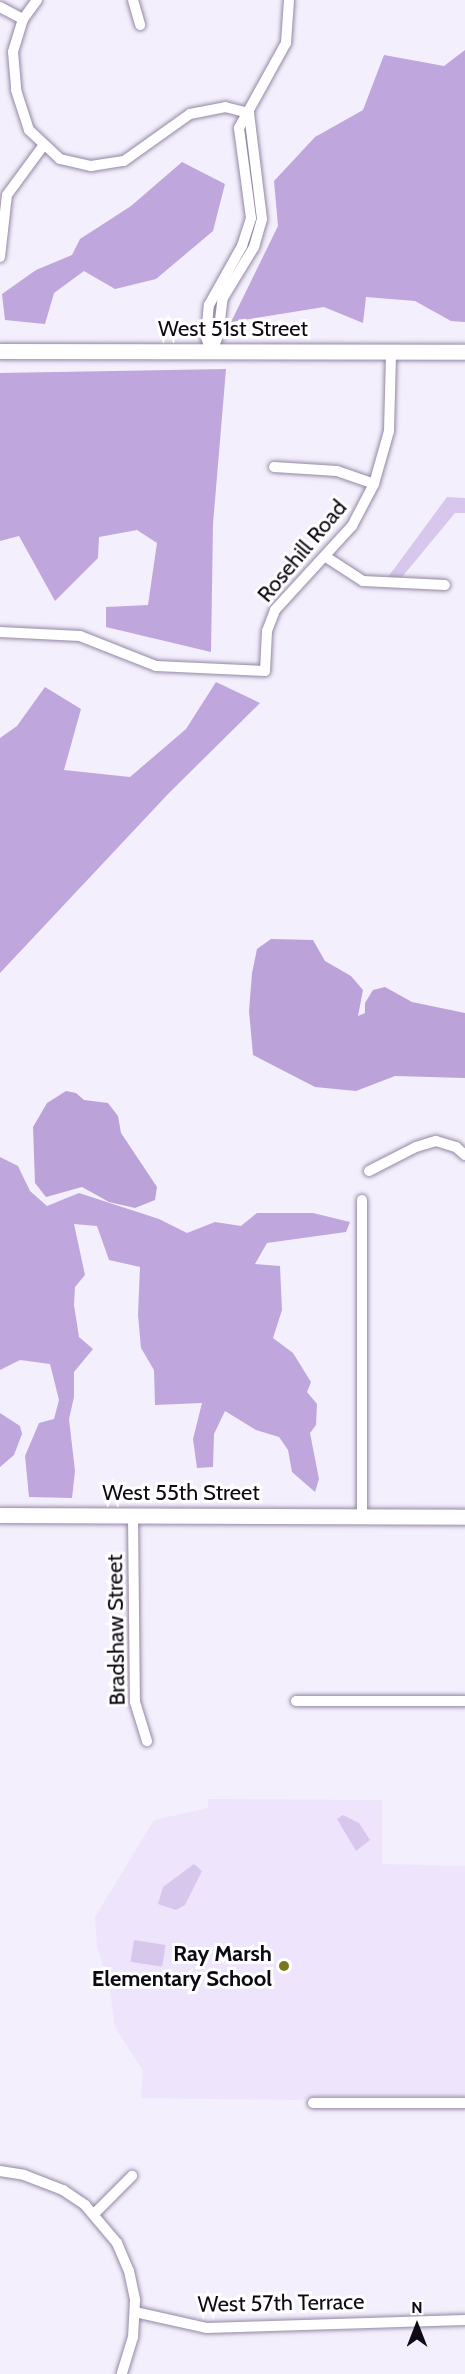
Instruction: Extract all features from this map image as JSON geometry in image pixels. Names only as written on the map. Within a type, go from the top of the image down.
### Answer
[{"type":"street","points":[[37,0],[23,19],[13,52],[16,90],[29,130],[43,146],[60,159],[75,164],[108,165],[135,156],[190,114],[225,107],[249,112]]},
{"type":"street","points":[[134,0],[140,25]]},
{"type":"street","points":[[211,352],[206,337],[209,305],[249,244],[252,177],[239,128],[285,43],[289,0]]},
{"type":"street","points":[[0,7],[23,19]]},
{"type":"street","points":[[0,257],[7,195],[43,146]]},
{"type":"street","name":"West 51st Street","points":[[0,351],[465,352]]},
{"type":"street","name":"Rosehill Road","points":[[0,632],[80,636],[156,666],[265,671],[267,631],[275,610],[352,526],[374,484],[389,431],[391,352]]},
{"type":"street","points":[[274,467],[337,471],[374,484]]},
{"type":"street","points":[[326,557],[363,581],[445,585]]},
{"type":"street","points":[[369,1171],[416,1147],[436,1141],[456,1147],[465,1155]]},
{"type":"street","points":[[362,1200],[362,1516]]},
{"type":"street","name":"West 55th Street","points":[[0,1515],[465,1517]]},
{"type":"street","name":"Bradshaw Street","points":[[133,1516],[135,1702],[147,1741]]},
{"type":"street","points":[[296,1701],[465,1701]]},
{"type":"street","points":[[313,2103],[465,2103]]},
{"type":"street","points":[[0,2171],[47,2182],[73,2196],[94,2214],[122,2253],[134,2291],[135,2312],[134,2337],[122,2374]]},
{"type":"street","points":[[94,2214],[132,2176]]},
{"type":"street","name":"West 57th Terrace","points":[[135,2312],[207,2328],[465,2320]]},
{"type":"shaded area","points":[[465,50],[465,322],[451,321],[415,301],[366,297],[363,323],[324,307],[231,322],[278,226],[274,181],[315,137],[363,110],[384,55],[444,66]]},
{"type":"shaded area","points":[[182,162],[225,184],[213,231],[156,279],[115,289],[84,271],[54,293],[45,324],[5,320],[2,294],[36,270],[72,255],[80,239],[131,206]]},
{"type":"shaded area","points":[[226,369],[213,524],[211,652],[106,627],[106,607],[148,605],[157,543],[137,530],[99,537],[98,558],[55,601],[19,536],[0,541],[0,373]]},
{"type":"shaded area","points":[[447,497],[465,498],[465,513],[455,513],[402,577],[388,577]]},
{"type":"shaded area","points":[[216,682],[260,703],[169,793],[0,973],[0,738],[17,726],[45,687],[81,709],[64,770],[130,777],[186,729]]},
{"type":"shaded area","points":[[271,939],[313,940],[325,961],[351,976],[363,990],[358,1016],[365,1013],[365,1003],[373,990],[385,987],[412,1002],[465,1013],[465,1078],[395,1076],[356,1091],[315,1087],[253,1055],[249,1011],[252,973],[257,949]]},
{"type":"shaded area","points":[[66,1091],[76,1093],[84,1100],[108,1103],[118,1116],[121,1133],[157,1187],[155,1200],[135,1208],[109,1202],[82,1187],[46,1197],[35,1183],[33,1127],[47,1103]]},
{"type":"shaded area","points":[[0,1157],[18,1166],[30,1191],[47,1206],[79,1193],[159,1219],[187,1233],[215,1222],[241,1226],[257,1213],[313,1213],[350,1222],[346,1232],[267,1243],[255,1264],[280,1266],[282,1310],[273,1338],[293,1353],[311,1382],[307,1392],[317,1404],[316,1425],[310,1433],[319,1479],[315,1492],[292,1472],[288,1450],[279,1437],[256,1430],[225,1411],[214,1434],[213,1467],[197,1468],[193,1439],[202,1403],[155,1405],[154,1370],[141,1348],[138,1315],[140,1267],[109,1260],[97,1226],[74,1224],[85,1275],[75,1287],[74,1305],[79,1337],[93,1349],[74,1372],[74,1397],[69,1419],[75,1471],[72,1498],[29,1497],[25,1456],[39,1423],[54,1419],[59,1400],[50,1364],[20,1360],[0,1370]]},
{"type":"shaded area","points":[[0,1413],[20,1426],[22,1434],[14,1455],[0,1467]]},
{"type":"shaded area","name":"Ray Marsh Elementary School","points":[[208,1799],[382,1800],[382,1864],[465,1866],[465,2096],[319,2096],[300,2100],[141,2098],[143,2071],[115,2027],[109,1984],[97,1947],[95,1917],[154,1820],[208,1808]]},
{"type":"shaded area","points":[[343,1815],[359,1823],[370,1840],[356,1851],[337,1819]]},
{"type":"shaded area","points":[[194,1864],[202,1871],[185,1905],[176,1910],[158,1904],[163,1887]]},
{"type":"shaded area","points":[[134,1940],[166,1945],[162,1967],[131,1962]]},
{"type":"place","name":"Ray Marsh Elementary School","points":[[284,1966]]}]
